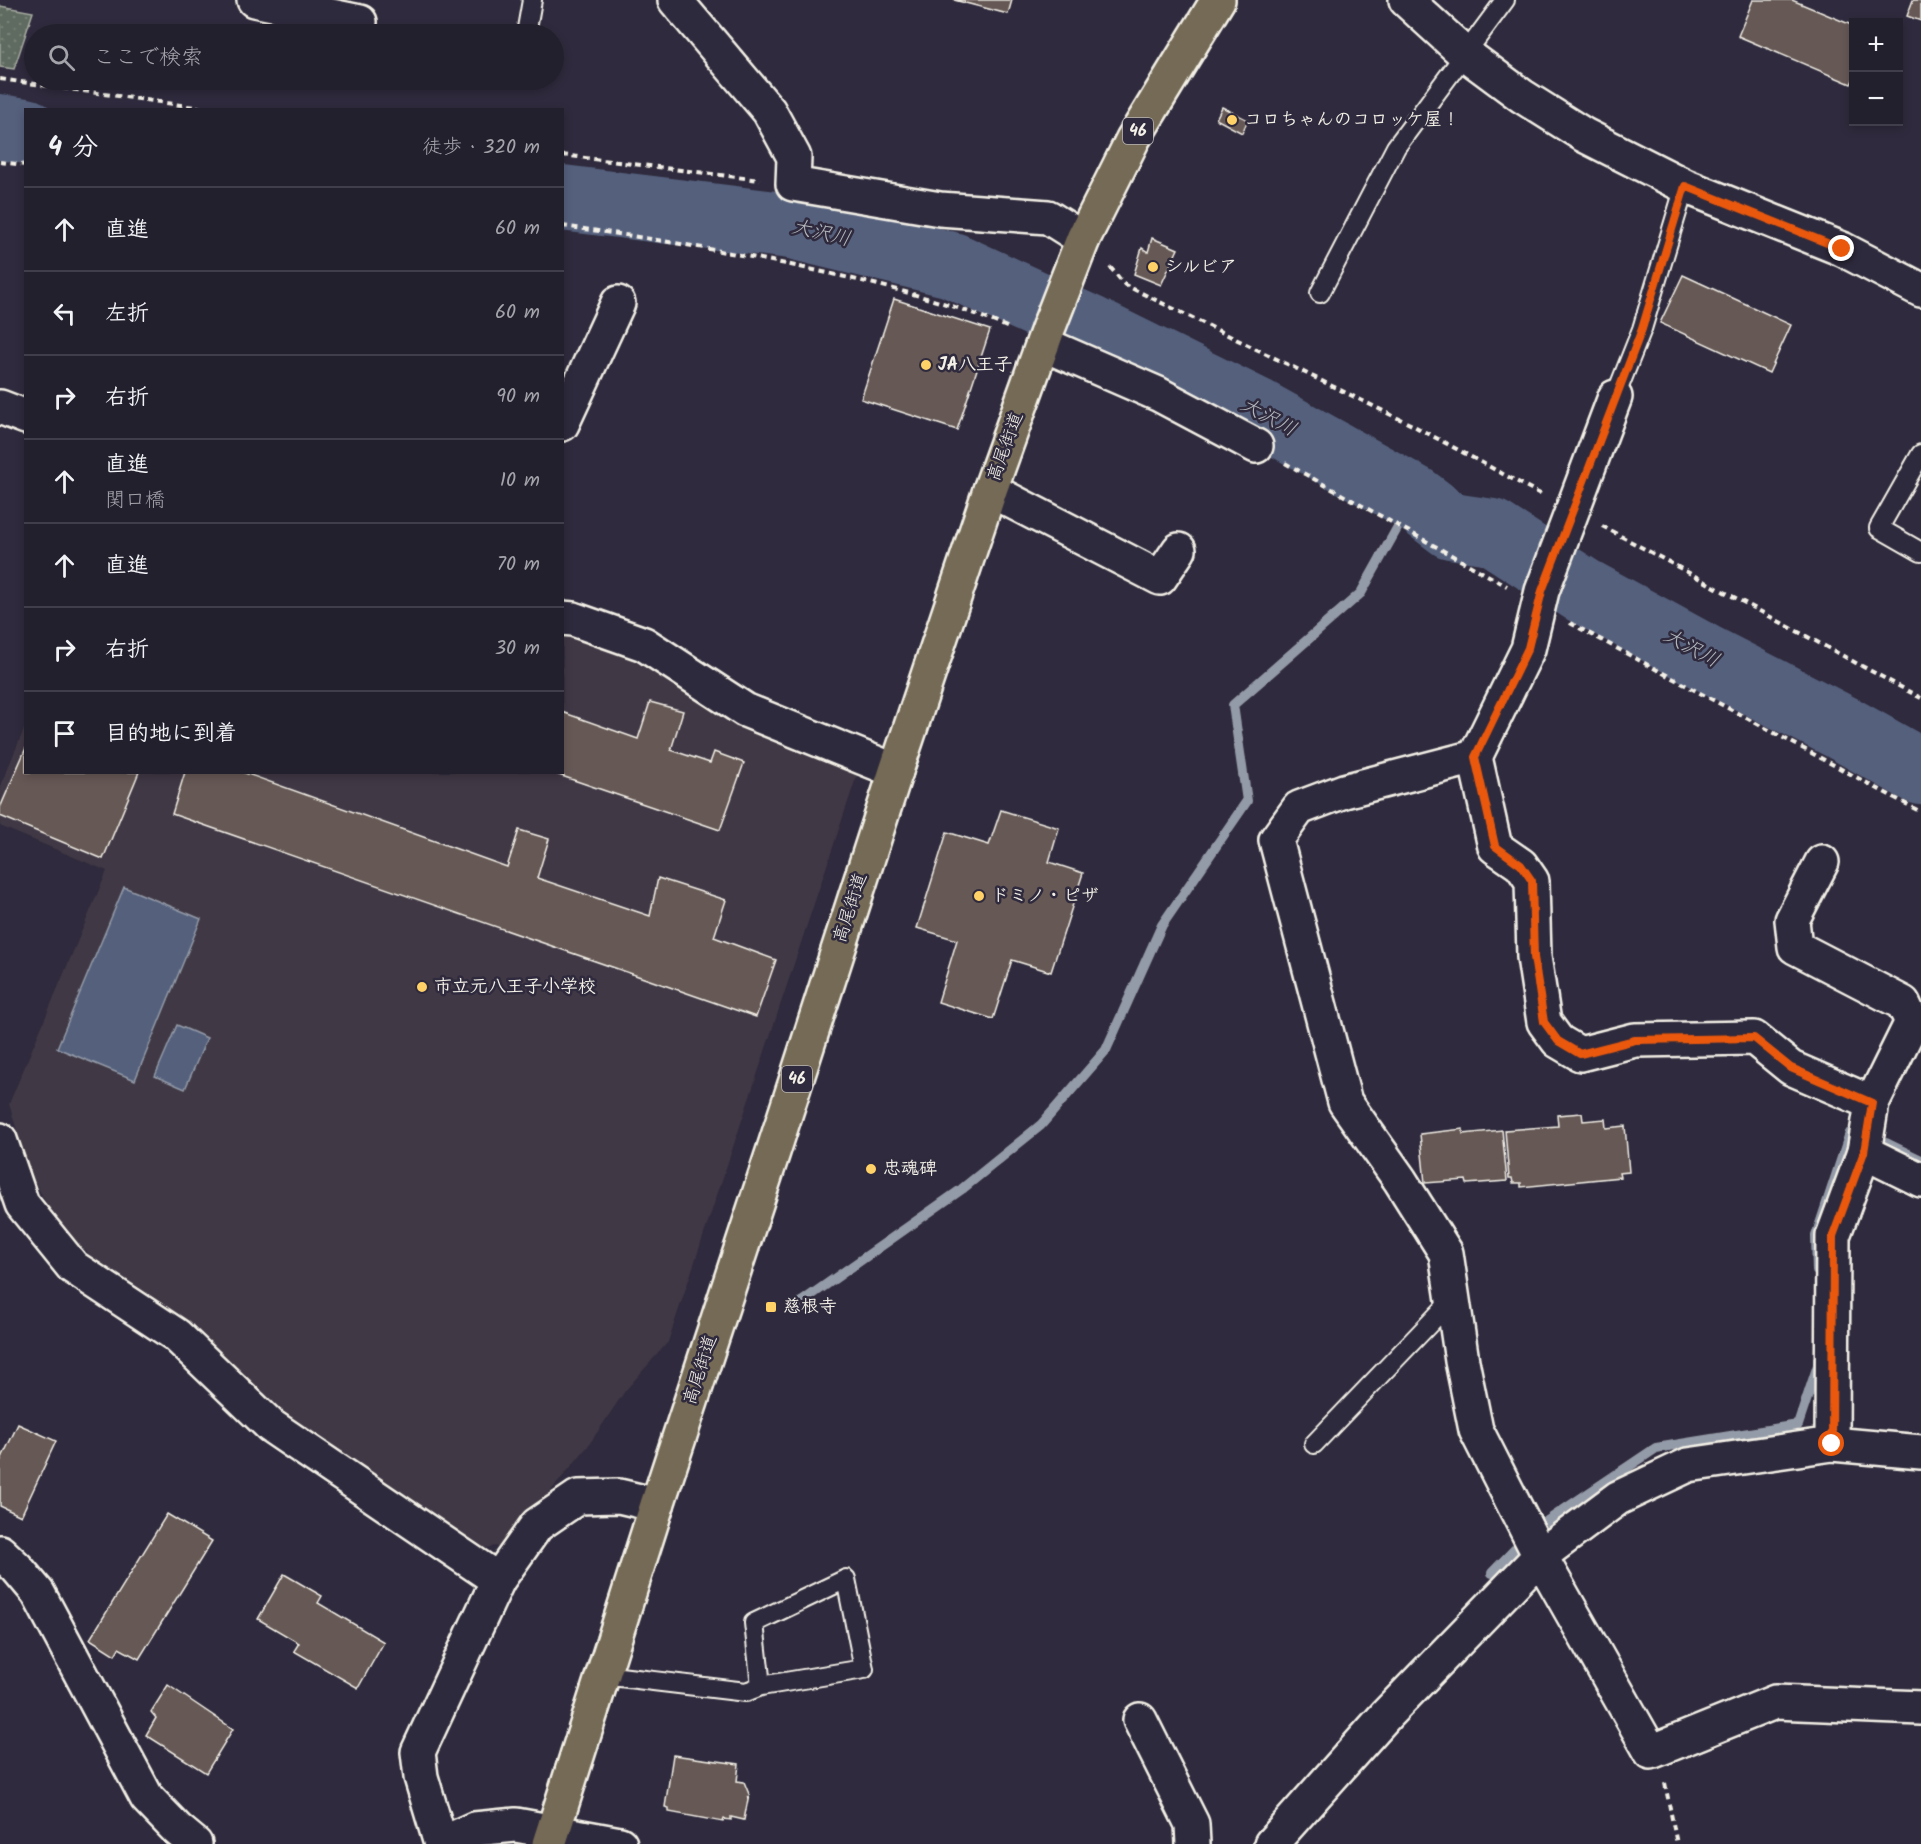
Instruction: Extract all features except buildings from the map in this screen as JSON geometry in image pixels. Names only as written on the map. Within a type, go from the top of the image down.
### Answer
[{"type":"main road","name":"高尾街道","points":[[552,1838],[657,1505],[990,490],[1083,238],[1133,139],[1218,0]]},
{"type":"street","points":[[254,0],[361,19]]},
{"type":"street","points":[[1406,0],[1464,53],[1522,96],[1584,135],[1685,186],[1842,249],[1920,286]]},
{"type":"street","points":[[687,4],[769,111],[794,157],[793,184],[940,210],[1048,217],[1083,238]]},
{"type":"street","points":[[564,420],[618,303]]},
{"type":"street","points":[[1046,336],[1256,446]]},
{"type":"street","points":[[1616,397],[1569,516],[1540,598],[1528,648],[1475,757],[1495,846],[1521,865],[1532,881],[1534,957],[1544,1022],[1558,1041],[1580,1054],[1635,1040],[1754,1038],[1791,1068],[1872,1103]]},
{"type":"street","points":[[0,407],[24,416]]},
{"type":"street","points":[[990,490],[1160,578],[1179,550]]},
{"type":"street","points":[[564,618],[573,619],[644,644],[745,710],[896,771]]},
{"type":"street","points":[[1475,757],[1344,791],[1299,808],[1276,840],[1345,1102],[1400,1180],[1446,1253],[1462,1361],[1476,1430],[1540,1556],[1651,1752],[1774,1702],[1921,1708]]},
{"type":"street","points":[[1822,862],[1792,920],[1795,947],[1903,1003],[1912,1022],[1872,1103],[1864,1152],[1833,1236],[1832,1444]]},
{"type":"street","points":[[0,1140],[22,1204],[73,1267],[176,1335],[272,1426],[498,1580]]},
{"type":"street","points":[[1864,1152],[1921,1180]]},
{"type":"street","points":[[1272,1844],[1387,1714],[1540,1556],[1618,1498],[1688,1465],[1832,1444],[1921,1452]]},
{"type":"street","points":[[620,1844],[552,1838],[516,1825],[474,1829],[441,1844],[421,1777],[418,1752],[498,1580],[537,1525],[578,1497],[619,1496],[657,1505]]},
{"type":"street","points":[[0,1552],[18,1568],[38,1593],[147,1798],[195,1844]]},
{"type":"street","points":[[1140,1720],[1191,1824],[1193,1844]]},
{"type":"lane","points":[[528,24],[532,0]]},
{"type":"lane","points":[[1320,293],[1396,147],[1505,0]]},
{"type":"lane","points":[[1616,397],[1642,329],[1685,186]]},
{"type":"lane","points":[[1921,454],[1879,528],[1921,552]]},
{"type":"lane","points":[[1314,1444],[1453,1299]]},
{"type":"lane","points":[[603,1676],[746,1692],[761,1686],[864,1669],[846,1579],[754,1623],[761,1686]]},
{"type":"path","points":[[0,79],[24,82]]},
{"type":"path","points":[[76,90],[201,108]]},
{"type":"path","points":[[564,154],[793,184]]},
{"type":"path","points":[[0,162],[24,165]]},
{"type":"path","points":[[564,226],[718,249],[906,291],[1008,327],[1046,336]]},
{"type":"path","points":[[1083,238],[1125,285],[1412,425],[1569,516],[1921,698]]},
{"type":"path","points":[[1256,446],[1419,538],[1540,598],[1921,812]]},
{"type":"path","points":[[1651,1752],[1664,1782],[1677,1844]]},
{"type":"shaded area","name":"市立元八王子小学校","points":[[564,632],[623,655],[736,720],[857,775],[668,1342],[625,1391],[588,1446],[501,1551],[496,1546],[479,1549],[282,1414],[193,1325],[94,1259],[57,1223],[30,1173],[9,1104],[107,871],[0,826],[0,787],[24,729],[24,774],[564,774]]},
{"type":"green space","points":[[0,6],[33,12],[29,24],[24,24],[24,39],[14,69],[0,67]]},
{"type":"water","points":[[124,887],[201,919],[135,1080],[57,1048]]},
{"type":"water","points":[[177,1025],[207,1038],[185,1089],[155,1076]]},
{"type":"waterway","name":"大沢川","points":[[0,127],[24,131]]},
{"type":"waterway","name":"大沢川","points":[[564,198],[791,226],[952,265],[1091,329],[1257,411],[1414,498],[1451,526],[1492,532],[1582,590],[1843,728],[1921,772]]},
{"type":"waterway","points":[[790,1310],[962,1189],[1041,1125],[1106,1050],[1162,925],[1247,801],[1233,705],[1361,593],[1414,498]]},
{"type":"waterway","points":[[1817,1271],[1816,1236],[1850,1133]]},
{"type":"waterway","points":[[1886,1143],[1921,1160]]},
{"type":"waterway","points":[[1537,1528],[1656,1448],[1798,1425],[1818,1359]]},
{"type":"waterway","points":[[1492,1573],[1521,1543]]},
{"type":"place","name":"コロちゃんのコロッケ屋！","points":[[1232,120]]},
{"type":"place","name":"シルビア","points":[[1153,267]]},
{"type":"place","name":"JA八王子","points":[[926,365]]},
{"type":"place","name":"ドミノ・ピザ","points":[[979,896]]},
{"type":"place","name":"市立元八王子小学校","points":[[422,987]]},
{"type":"place","name":"忠魂碑","points":[[871,1169]]},
{"type":"place","name":"慈根寺","points":[[771,1307]]},
{"type":"route","points":[[1832,1444],[1833,1236],[1864,1152],[1872,1103],[1791,1068],[1754,1038],[1635,1040],[1580,1054],[1558,1041],[1544,1022],[1534,957],[1532,881],[1521,865],[1495,846],[1475,757],[1528,648],[1542,591],[1642,329],[1685,186],[1842,249]]}]
